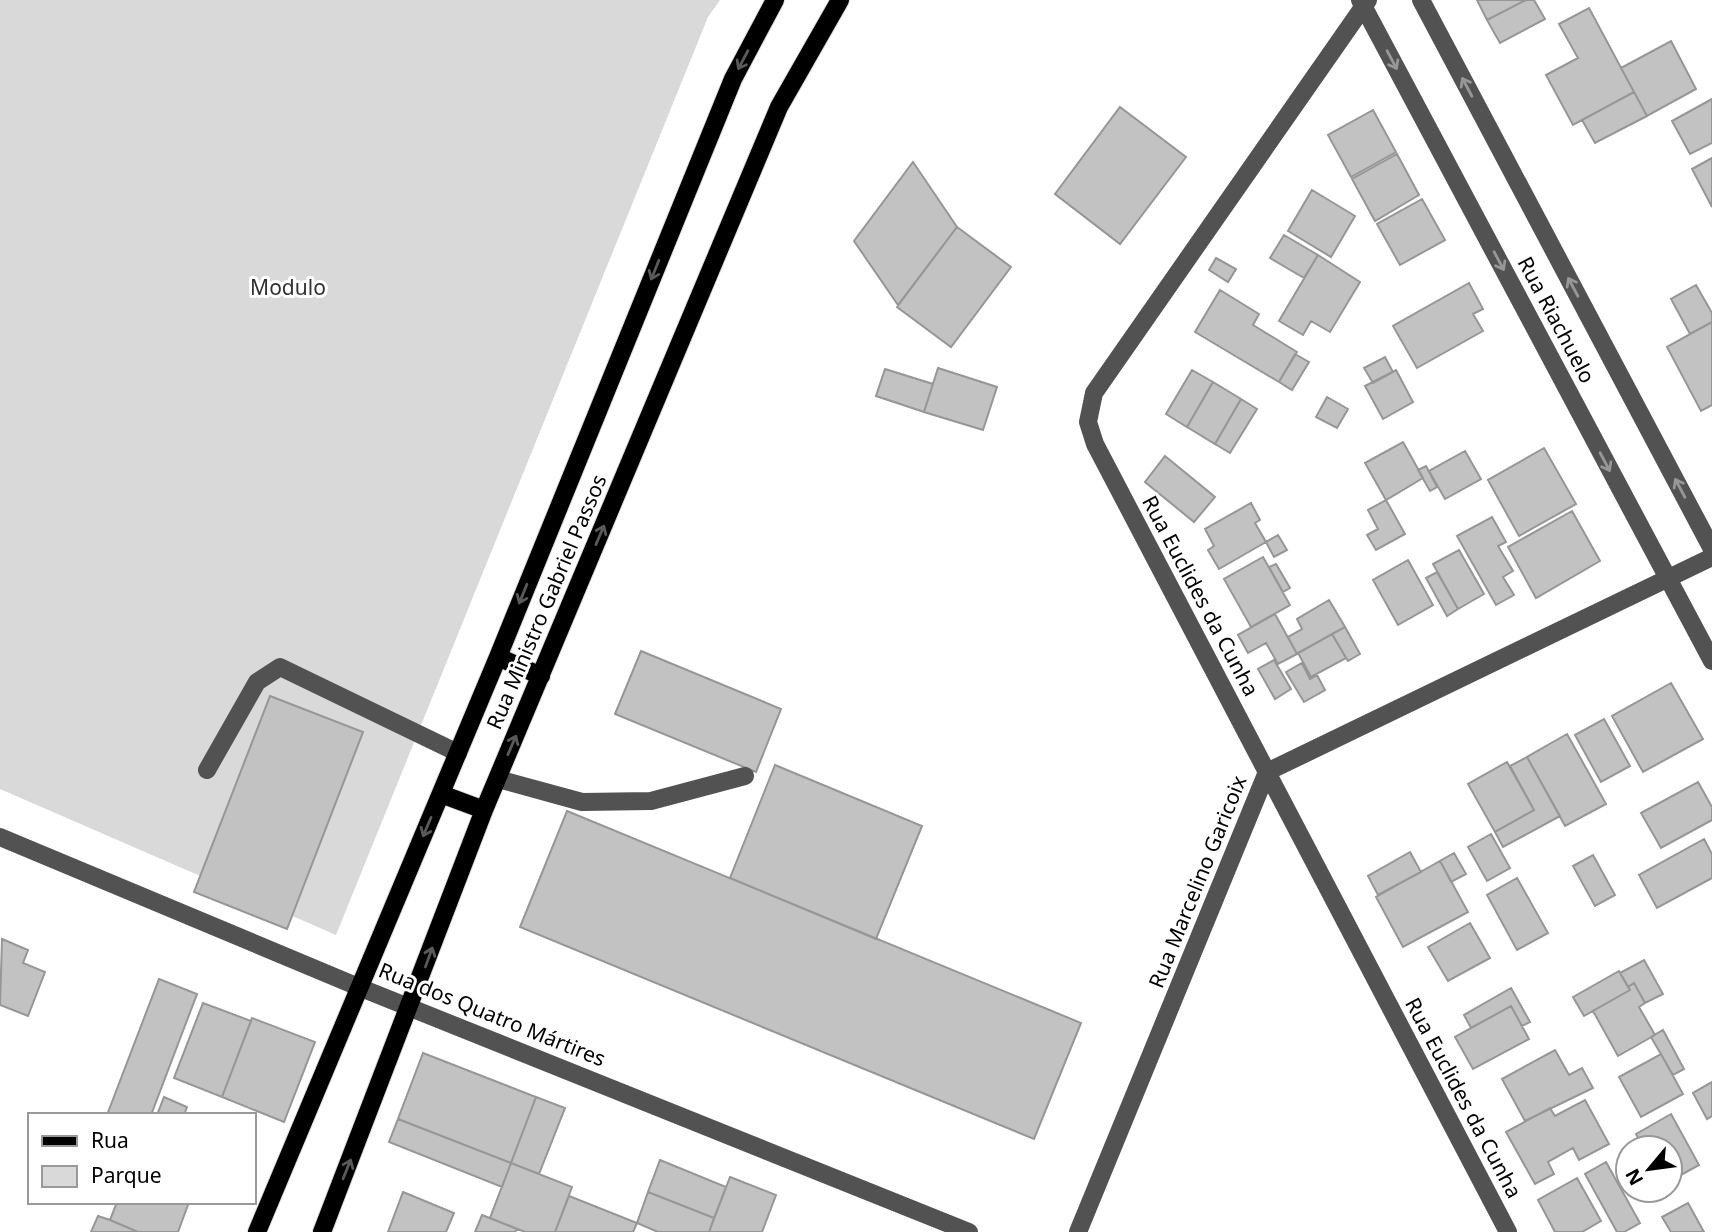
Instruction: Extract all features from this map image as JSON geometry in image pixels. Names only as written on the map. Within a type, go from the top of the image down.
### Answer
[{"type":"main road","name":"Rua Ministro Gabriel Passos","points":[[257,1232],[498,657],[733,79],[775,0]]},
{"type":"main road","name":"Rua Ministro Gabriel Passos","points":[[321,1232],[411,1006],[484,810],[779,107],[840,0]]},
{"type":"main road","points":[[498,657],[541,676]]},
{"type":"main road","points":[[441,794],[484,810]]},
{"type":"street","name":"Rua Riachuelo","points":[[1421,0],[1712,549]]},
{"type":"street","name":"Rua Riachuelo","points":[[1364,2],[1712,662]]},
{"type":"street","name":"Rua Euclides da Cunha","points":[[1364,2],[1094,393],[1088,422],[1095,444],[1508,1232]]},
{"type":"street","name":"Rua Marcelino Garicoix","points":[[1078,1232],[1267,772],[1712,557]]},
{"type":"street","points":[[207,770],[257,682],[280,667],[458,752]]},
{"type":"street","points":[[498,779],[582,802],[651,801],[745,776]]},
{"type":"street","name":"Rua dos Quatro Mártires","points":[[0,837],[361,988],[969,1232]]},
{"type":"green space","name":"Modulo","points":[[0,0],[720,0],[708,17],[336,935],[0,789]]},
{"type":"building","points":[[1477,0],[1526,0],[1487,20]]},
{"type":"building","points":[[1526,0],[1534,0],[1545,19],[1500,43],[1487,20]]},
{"type":"building","points":[[1589,8],[1634,92],[1573,125],[1546,75],[1578,58],[1559,24]]},
{"type":"building","points":[[1671,41],[1696,89],[1647,116],[1621,68]]},
{"type":"building","points":[[1634,92],[1647,116],[1595,143],[1582,120]]},
{"type":"building","points":[[1712,99],[1712,143],[1690,154],[1672,121]]},
{"type":"building","points":[[1120,107],[1186,157],[1120,244],[1055,194]]},
{"type":"building","points":[[1373,110],[1396,152],[1351,177],[1328,135]]},
{"type":"building","points":[[1397,154],[1419,195],[1375,221],[1352,179]]},
{"type":"building","points":[[1712,158],[1712,207],[1692,169]]},
{"type":"building","points":[[913,162],[957,227],[898,305],[854,241]]},
{"type":"building","points":[[1312,190],[1355,216],[1331,257],[1288,231]]},
{"type":"building","points":[[1422,199],[1445,240],[1400,265],[1377,224]]},
{"type":"building","points":[[957,227],[1011,267],[951,347],[897,307]]},
{"type":"building","points":[[1284,235],[1318,255],[1304,278],[1270,258]]},
{"type":"building","points":[[1318,255],[1360,282],[1330,332],[1311,321],[1303,335],[1279,321]]},
{"type":"building","points":[[1216,258],[1236,269],[1228,282],[1209,270]]},
{"type":"building","points":[[1469,283],[1483,309],[1473,314],[1483,331],[1417,368],[1393,326]]},
{"type":"building","points":[[1696,285],[1712,313],[1712,322],[1690,334],[1671,299]]},
{"type":"building","points":[[1220,290],[1259,314],[1253,325],[1297,352],[1279,382],[1195,332]]},
{"type":"building","points":[[1712,322],[1712,405],[1701,411],[1667,347]]},
{"type":"building","points":[[1295,354],[1309,362],[1292,390],[1279,382]]},
{"type":"building","points":[[1385,357],[1393,372],[1373,383],[1364,368]]},
{"type":"building","points":[[938,368],[997,387],[983,430],[924,412]]},
{"type":"building","points":[[885,369],[933,384],[924,412],[876,396]]},
{"type":"building","points":[[1192,370],[1213,382],[1187,427],[1166,414]]},
{"type":"building","points":[[1396,370],[1413,402],[1383,419],[1365,386]]},
{"type":"building","points":[[1213,382],[1241,399],[1215,444],[1187,427]]},
{"type":"building","points":[[1327,397],[1348,409],[1337,428],[1316,417]]},
{"type":"building","points":[[1241,399],[1257,409],[1230,453],[1215,444]]},
{"type":"building","points":[[1403,442],[1423,478],[1386,500],[1365,463]]},
{"type":"building","points":[[1544,448],[1576,504],[1519,536],[1488,480]]},
{"type":"building","points":[[1465,451],[1481,479],[1445,499],[1429,471]]},
{"type":"building","points":[[1165,456],[1215,497],[1194,522],[1145,482]]},
{"type":"building","points":[[1426,466],[1437,487],[1430,491],[1418,470]]},
{"type":"building","points":[[1386,500],[1405,534],[1376,550],[1367,535],[1378,529],[1368,510]]},
{"type":"building","points":[[1251,503],[1260,520],[1255,523],[1266,542],[1219,569],[1208,550],[1214,546],[1205,529]]},
{"type":"building","points":[[1572,511],[1600,561],[1536,598],[1508,547]]},
{"type":"building","points":[[1492,517],[1506,542],[1498,546],[1513,571],[1503,577],[1514,595],[1496,605],[1457,536]]},
{"type":"building","points":[[1278,535],[1287,550],[1274,557],[1266,542]]},
{"type":"building","points":[[1459,550],[1484,594],[1458,609],[1433,564]]},
{"type":"building","points":[[1263,557],[1290,605],[1251,627],[1224,579]]},
{"type":"building","points":[[1408,560],[1433,605],[1398,625],[1373,580]]},
{"type":"building","points":[[1276,564],[1290,588],[1283,592],[1269,567]]},
{"type":"building","points":[[1437,572],[1458,609],[1447,616],[1426,578]]},
{"type":"building","points":[[1329,600],[1345,627],[1297,654],[1288,637],[1302,629],[1297,619]]},
{"type":"building","points":[[1275,614],[1297,654],[1278,664],[1266,643],[1248,653],[1238,635]]},
{"type":"building","points":[[1345,627],[1360,654],[1348,661],[1332,634]]},
{"type":"building","points":[[1332,634],[1346,658],[1311,677],[1298,653]]},
{"type":"building","points":[[641,651],[781,709],[756,772],[615,714]]},
{"type":"building","points":[[1274,660],[1291,689],[1275,699],[1258,669]]},
{"type":"building","points":[[1302,663],[1310,679],[1317,675],[1325,690],[1304,702],[1286,672]]},
{"type":"building","points":[[1671,683],[1703,739],[1643,772],[1612,716]]},
{"type":"building","points":[[270,696],[363,732],[287,929],[194,892]]},
{"type":"building","points":[[1604,719],[1630,766],[1601,782],[1575,735]]},
{"type":"building","points":[[1567,734],[1606,804],[1565,826],[1527,757]]},
{"type":"building","points":[[1527,757],[1560,816],[1503,847],[1495,832],[1534,810],[1510,766]]},
{"type":"building","points":[[1507,762],[1534,810],[1495,832],[1468,784]]},
{"type":"building","points":[[775,765],[922,826],[876,939],[730,878]]},
{"type":"building","points":[[1698,782],[1712,807],[1712,820],[1661,848],[1641,813]]},
{"type":"building","points":[[567,811],[1081,1023],[1034,1139],[520,927]]},
{"type":"building","points":[[1491,834],[1510,868],[1487,881],[1468,847]]},
{"type":"building","points":[[1704,839],[1712,854],[1712,878],[1657,908],[1639,875]]},
{"type":"building","points":[[1410,852],[1421,872],[1378,895],[1368,876]]},
{"type":"building","points":[[1454,853],[1466,874],[1451,882],[1440,861]]},
{"type":"building","points":[[1593,855],[1615,895],[1595,906],[1573,866]]},
{"type":"building","points":[[1440,861],[1468,912],[1403,947],[1376,897]]},
{"type":"building","points":[[1517,878],[1548,933],[1517,950],[1487,895]]},
{"type":"building","points":[[1470,923],[1490,958],[1448,981],[1428,947]]},
{"type":"building","points":[[2,939],[28,950],[23,963],[45,972],[28,1016],[0,1005]]},
{"type":"building","points":[[1644,960],[1663,994],[1645,1003],[1634,983],[1628,987],[1620,973]]},
{"type":"building","points":[[1619,971],[1630,990],[1584,1016],[1573,997]]},
{"type":"building","points":[[159,979],[197,994],[152,1113],[108,1113]]},
{"type":"building","points":[[1634,983],[1645,1003],[1639,1007],[1655,1035],[1618,1056],[1593,1011],[1630,990],[1628,987]]},
{"type":"building","points":[[1511,988],[1530,1022],[1522,1026],[1511,1006],[1471,1028],[1464,1015]]},
{"type":"building","points":[[203,1003],[251,1021],[222,1097],[174,1078]]},
{"type":"building","points":[[1511,1006],[1529,1039],[1473,1069],[1455,1037]]},
{"type":"building","points":[[252,1018],[315,1042],[284,1122],[222,1097]]},
{"type":"building","points":[[1663,1030],[1684,1069],[1673,1075],[1651,1037]]},
{"type":"building","points":[[1555,1050],[1569,1075],[1582,1068],[1593,1088],[1525,1121],[1502,1079]]},
{"type":"building","points":[[423,1053],[536,1097],[511,1163],[398,1119]]},
{"type":"building","points":[[1661,1054],[1683,1094],[1641,1117],[1619,1077]]},
{"type":"building","points":[[1712,1082],[1712,1116],[1707,1119],[1693,1093]]},
{"type":"building","points":[[164,1097],[187,1107],[185,1113],[158,1113]]},
{"type":"building","points":[[536,1097],[565,1108],[539,1174],[511,1163]]},
{"type":"building","points":[[1585,1100],[1609,1144],[1579,1160],[1573,1148],[1548,1162],[1554,1174],[1535,1184],[1506,1132],[1550,1108],[1555,1116]]},
{"type":"building","points":[[1671,1114],[1682,1134],[1636,1134]]},
{"type":"building","points":[[398,1119],[511,1163],[502,1187],[389,1142]]},
{"type":"building","points":[[1684,1138],[1699,1165],[1684,1173]]},
{"type":"building","points":[[660,1160],[726,1187],[714,1218],[648,1192]]},
{"type":"building","points":[[1606,1162],[1614,1176],[1614,1204],[1629,1204],[1640,1223],[1624,1232],[1617,1232],[1585,1174]]},
{"type":"building","points":[[511,1163],[572,1187],[555,1232],[525,1232],[490,1218]]},
{"type":"building","points":[[730,1177],[776,1195],[762,1232],[709,1232]]},
{"type":"building","points":[[1577,1178],[1601,1221],[1582,1232],[1555,1232],[1538,1200]]},
{"type":"building","points":[[403,1192],[454,1213],[446,1232],[388,1232]]},
{"type":"building","points":[[648,1192],[714,1218],[709,1232],[658,1232],[637,1223]]},
{"type":"building","points":[[569,1196],[637,1223],[633,1232],[555,1232]]},
{"type":"building","points":[[1688,1203],[1704,1232],[1671,1232],[1662,1217]]},
{"type":"building","points":[[116,1204],[188,1204],[178,1232],[138,1232],[110,1220]]},
{"type":"building","points":[[482,1215],[517,1229],[515,1232],[475,1232]]},
{"type":"building","points":[[98,1216],[110,1220],[138,1232],[91,1232]]}]
